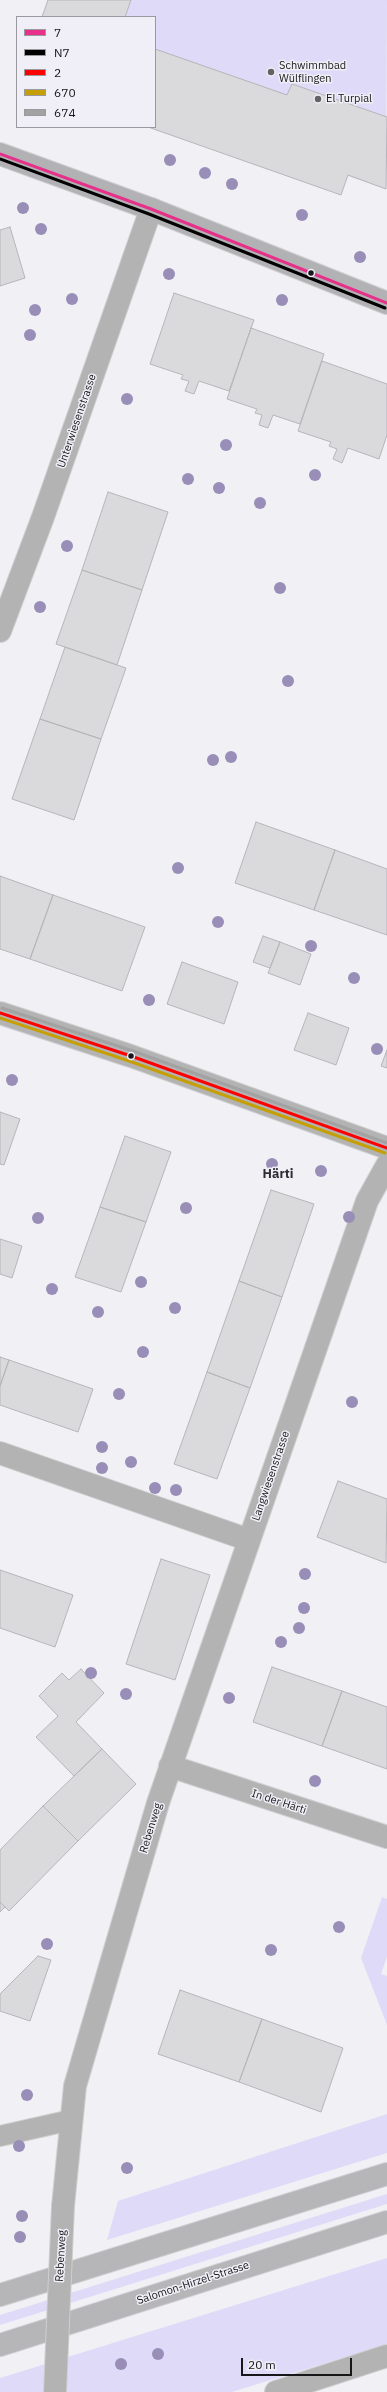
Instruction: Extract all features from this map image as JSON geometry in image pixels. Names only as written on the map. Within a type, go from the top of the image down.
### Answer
[{"type":"main road","points":[[0,154],[151,209],[387,303]]},
{"type":"main road","points":[[0,2295],[387,2174]]},
{"type":"main road","name":"Salomon-Hirzel-Strasse","points":[[0,2345],[387,2222]]},
{"type":"street","name":"Unterwiesenstrasse","points":[[0,632],[51,494],[151,209]]},
{"type":"street","points":[[0,1013],[131,1056],[387,1148]]},
{"type":"street","name":"Langwiesenstrasse","points":[[249,1540],[368,1201],[387,1165]]},
{"type":"street","points":[[0,1453],[249,1540]]},
{"type":"street","name":"Rebenweg","points":[[55,2392],[64,2206],[70,2120],[75,2086],[170,1766],[249,1540]]},
{"type":"street","name":"In der Härti","points":[[170,1766],[387,1837]]},
{"type":"street","points":[[276,2392],[387,2356]]},
{"type":"lane","points":[[0,2136],[70,2120]]},
{"type":"shaded area","name":"Schwimmbad Wülflingen","points":[[48,0],[387,0],[386,189],[348,176],[156,127],[156,16],[42,16]]},
{"type":"shaded area","points":[[382,1897],[387,1899],[387,1957],[381,1974],[387,1976],[387,2025],[361,1958]]},
{"type":"shaded area","points":[[387,2114],[387,2153],[107,2240],[118,2201]]},
{"type":"shaded area","points":[[387,2194],[387,2204],[0,2325],[0,2315]]},
{"type":"shaded area","points":[[387,2258],[387,2344],[232,2392],[0,2392],[0,2378]]},
{"type":"building","points":[[48,0],[131,0],[125,16],[42,16]]},
{"type":"building","points":[[156,49],[287,95],[292,84],[387,117],[386,189],[348,175],[341,195],[151,128],[156,128]]},
{"type":"building","points":[[10,227],[25,278],[0,286],[0,230]]},
{"type":"building","points":[[174,293],[254,320],[229,391],[199,381],[194,394],[185,391],[189,381],[181,379],[183,375],[150,364]]},
{"type":"building","points":[[251,328],[324,354],[300,424],[273,415],[268,428],[259,425],[262,415],[255,413],[257,409],[227,399]]},
{"type":"building","points":[[322,361],[387,384],[387,435],[379,459],[348,448],[342,463],[333,459],[337,449],[329,446],[331,442],[298,431]]},
{"type":"building","points":[[108,492],[168,512],[142,590],[82,570]]},
{"type":"building","points":[[82,570],[142,590],[117,665],[56,644]]},
{"type":"building","points":[[65,647],[126,668],[101,739],[40,719]]},
{"type":"building","points":[[40,719],[101,739],[74,820],[12,799]]},
{"type":"building","points":[[256,822],[335,850],[314,910],[235,883]]},
{"type":"building","points":[[335,850],[387,869],[387,935],[314,910]]},
{"type":"building","points":[[0,876],[53,895],[30,959],[0,949]]},
{"type":"building","points":[[53,895],[145,927],[122,991],[30,959]]},
{"type":"building","points":[[263,936],[280,942],[270,968],[253,962]]},
{"type":"building","points":[[280,942],[311,954],[300,985],[268,973]]},
{"type":"building","points":[[182,962],[238,982],[224,1024],[167,1004]]},
{"type":"building","points":[[308,1013],[349,1028],[336,1065],[294,1050]]},
{"type":"building","points":[[387,1050],[387,1068],[381,1066]]},
{"type":"building","points":[[0,1112],[20,1119],[4,1165],[0,1164]]},
{"type":"building","points":[[125,1136],[171,1152],[146,1222],[100,1207]]},
{"type":"building","points":[[271,1190],[314,1204],[282,1297],[239,1281]]},
{"type":"building","points":[[100,1207],[146,1222],[121,1292],[75,1277]]},
{"type":"building","points":[[0,1239],[22,1246],[12,1278],[0,1274]]},
{"type":"building","points":[[239,1281],[282,1297],[250,1388],[207,1372]]},
{"type":"building","points":[[0,1357],[9,1360],[0,1386]]},
{"type":"building","points":[[9,1360],[93,1389],[78,1432],[0,1405],[0,1386]]},
{"type":"building","points":[[207,1372],[250,1388],[217,1479],[174,1464]]},
{"type":"building","points":[[338,1481],[387,1499],[386,1563],[317,1537]]},
{"type":"building","points":[[161,1559],[210,1575],[175,1680],[126,1664]]},
{"type":"building","points":[[0,1570],[73,1595],[55,1647],[0,1628]]},
{"type":"building","points":[[272,1667],[342,1691],[322,1746],[253,1722]]},
{"type":"building","points":[[81,1669],[104,1693],[76,1722],[102,1749],[74,1776],[36,1737],[58,1716],[39,1696],[62,1673],[69,1680]]},
{"type":"building","points":[[342,1691],[387,1707],[387,1769],[322,1746]]},
{"type":"building","points":[[102,1749],[136,1784],[78,1841],[43,1806]]},
{"type":"building","points":[[43,1806],[78,1841],[9,1911],[0,1902],[0,1850]]},
{"type":"building","points":[[0,1902],[5,1907],[0,1912]]},
{"type":"building","points":[[38,1956],[51,1960],[30,2021],[0,2011],[0,1994]]},
{"type":"building","points":[[180,1990],[262,2019],[239,2082],[158,2054]]},
{"type":"building","points":[[262,2019],[343,2048],[321,2112],[239,2082]]},
{"type":"transit line","name":"7","points":[[0,154],[151,209],[387,303]]},
{"type":"transit line","name":"N7","points":[[0,159],[149,214],[385,308]]},
{"type":"transit line","name":"674","points":[[2,1008],[133,1051],[387,1143]]},
{"type":"transit line","name":"2","points":[[0,1013],[131,1056],[387,1148]]},
{"type":"transit line","name":"670","points":[[0,1018],[129,1061],[385,1153]]},
{"type":"place","name":"Schwimmbad Wülflingen","points":[[271,72]]},
{"type":"place","name":"El Turpial","points":[[318,99]]},
{"type":"district","name":"Härti","points":[[278,1174]]}]
